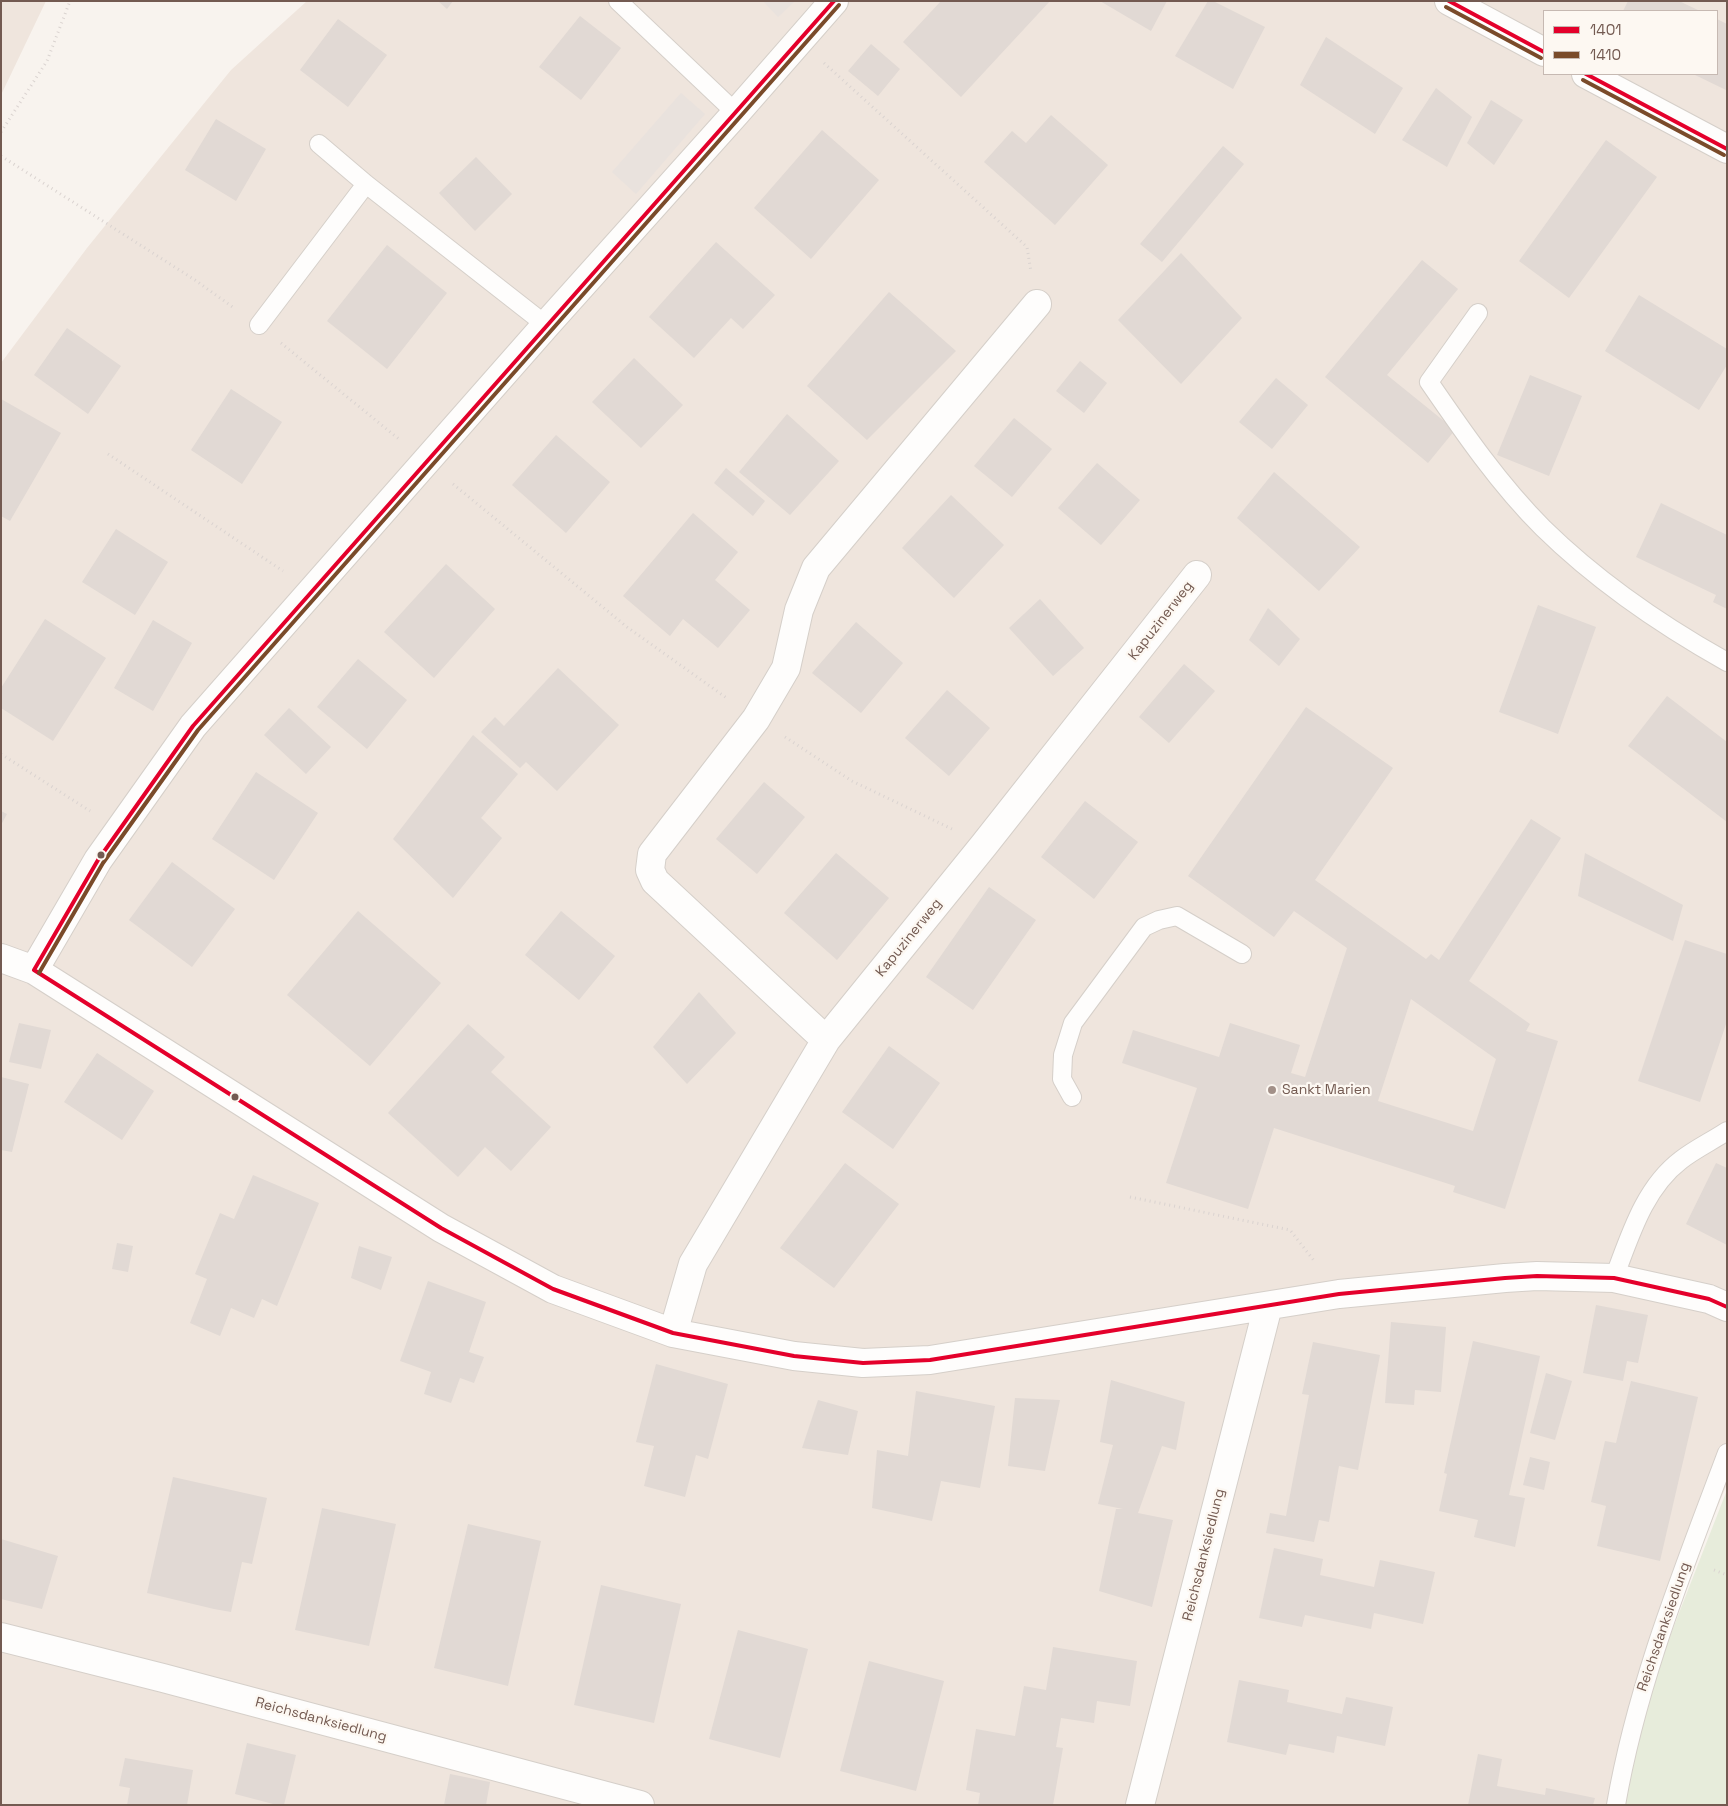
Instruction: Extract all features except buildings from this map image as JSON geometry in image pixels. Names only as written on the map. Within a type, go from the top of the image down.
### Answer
[{"type":"street","points":[[34,970],[98,860],[194,726],[834,1]]},
{"type":"street","points":[[1449,1],[1543,51]]},
{"type":"street","points":[[1588,75],[1727,149]]},
{"type":"street","points":[[826,1040],[656,881],[650,870],[652,854],[756,719],[786,668],[799,610],[816,568],[1036,304]]},
{"type":"street","name":"Kapuzinerweg","points":[[673,1333],[693,1264],[826,1040],[984,845],[1197,575]]},
{"type":"street","points":[[1,958],[34,970],[441,1228],[553,1289],[673,1333],[794,1356],[873,1363],[930,1360],[1339,1294],[1537,1276],[1614,1278],[1709,1299],[1727,1307]]},
{"type":"street","name":"Reichsdanksiedlung","points":[[1140,1805],[1268,1306]]},
{"type":"street","name":"Reichsdanksiedlung","points":[[1,1637],[164,1678],[640,1805]]},
{"type":"lane","points":[[618,1],[736,113]]},
{"type":"lane","points":[[319,144],[366,184],[546,325]]},
{"type":"lane","points":[[259,325],[366,184]]},
{"type":"lane","points":[[1478,313],[1429,382],[1478,453],[1543,528],[1612,588],[1692,642],[1727,662]]},
{"type":"lane","points":[[1072,1097],[1062,1079],[1063,1055],[1074,1024],[1144,927],[1159,920],[1177,916],[1242,954]]},
{"type":"lane","points":[[1614,1278],[1636,1220],[1656,1186],[1681,1160],[1727,1131]]},
{"type":"lane","name":"Reichsdanksiedlung","points":[[1616,1805],[1639,1697],[1687,1558],[1727,1453]]},
{"type":"path","points":[[1,132],[47,61],[70,1]]},
{"type":"path","points":[[800,41],[1027,247],[1036,304]]},
{"type":"path","points":[[1,156],[195,280],[259,325],[626,627],[756,719],[852,781],[984,845]]},
{"type":"path","points":[[108,454],[313,590]]},
{"type":"path","points":[[1,754],[120,830]]},
{"type":"path","points":[[1130,1197],[1290,1230],[1339,1294]]},
{"type":"shaded area","points":[[1,1],[46,1],[1,95]]},
{"type":"shaded area","points":[[307,1],[1727,1],[1727,1484],[1639,1697],[1617,1805],[1,1805],[1,363],[87,248],[231,70]]},
{"type":"shaded area","points":[[763,1],[795,1],[778,17]]},
{"type":"shaded area","points":[[681,93],[705,114],[636,194],[612,172]]},
{"type":"green space","points":[[1727,1490],[1727,1805],[1625,1805],[1649,1690]]},
{"type":"transit line","name":"1401","points":[[34,970],[98,860],[193,726],[834,1]]},
{"type":"transit line","name":"1401","points":[[1449,1],[1543,51]]},
{"type":"transit line","name":"1410","points":[[39,973],[103,863],[198,730],[839,5]]},
{"type":"transit line","name":"1410","points":[[1446,7],[1541,58]]},
{"type":"transit line","name":"1401","points":[[1588,75],[1727,149]]},
{"type":"transit line","name":"1410","points":[[1583,80],[1724,155]]},
{"type":"transit line","name":"1401","points":[[34,970],[441,1228],[553,1289],[673,1333],[794,1356],[863,1363],[930,1360],[1339,1294],[1537,1276],[1614,1278],[1709,1299],[1727,1307]]},
{"type":"place","name":"Sankt Marien","points":[[1272,1090]]}]
